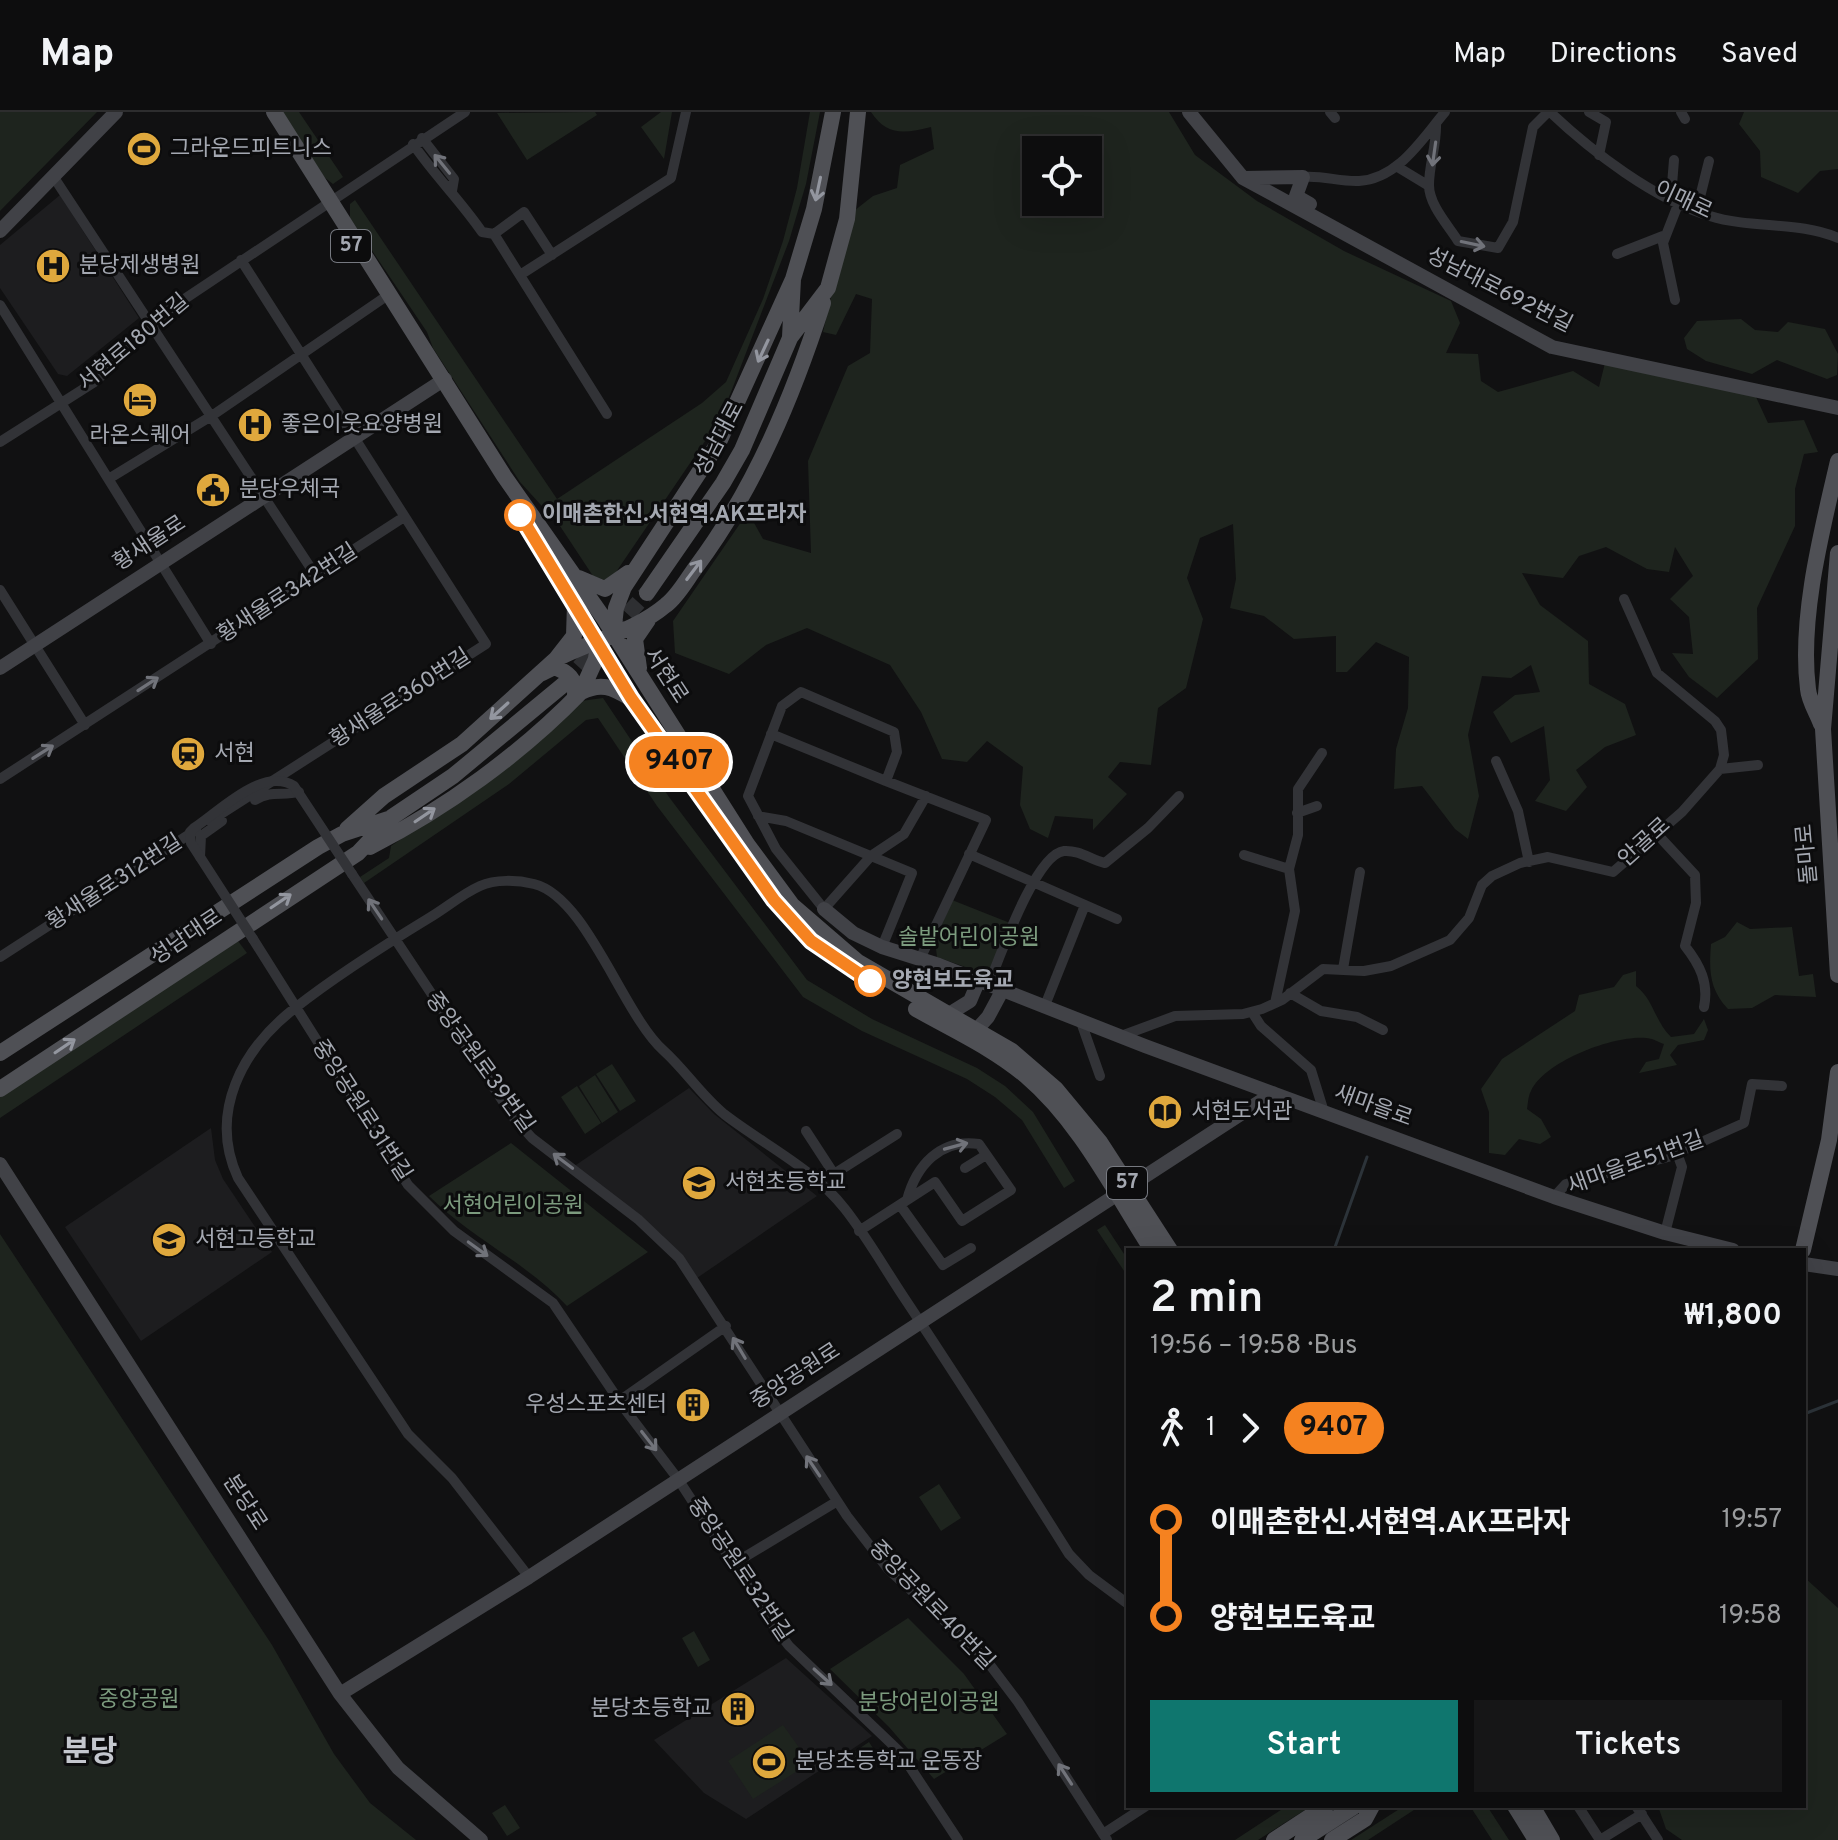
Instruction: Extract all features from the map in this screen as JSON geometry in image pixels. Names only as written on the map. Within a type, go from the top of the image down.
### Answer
[{"type":"main road","name":"서현로","points":[[261,112],[328,202]]},
{"type":"main road","name":"서현로","points":[[274,112],[575,601],[642,681],[747,844],[792,905],[858,962],[949,1014],[1049,1098],[1168,1248]]},
{"type":"main road","name":"성남대로","points":[[790,338],[793,279],[820,185],[833,112]]},
{"type":"main road","name":"성남대로","points":[[647,593],[742,450],[790,338],[828,288],[847,219],[859,112]]},
{"type":"main road","points":[[577,696],[606,638],[624,587],[719,442],[793,279]]},
{"type":"main road","points":[[556,659],[652,616],[669,603],[723,531],[757,468],[807,354],[828,288]]},
{"type":"main road","name":"서현로","points":[[441,381],[574,575],[606,638],[631,698],[765,889],[811,941],[856,974],[973,1034]]},
{"type":"main road","points":[[1823,729],[1808,691],[1809,615],[1817,554],[1838,461]]},
{"type":"main road","name":"돌마로","points":[[1838,498],[1824,568],[1815,693],[1832,783],[1838,975]]},
{"type":"main road","name":"돌마로","points":[[1823,729],[1838,553]]},
{"type":"main road","points":[[574,575],[605,589],[642,562]]},
{"type":"main road","points":[[642,562],[631,584],[633,596],[645,602],[669,603]]},
{"type":"main road","points":[[342,834],[384,796],[462,744],[556,659],[574,636],[575,601]]},
{"type":"main road","points":[[642,681],[635,639],[652,616]]},
{"type":"main road","points":[[1823,729],[1835,695],[1838,651]]},
{"type":"main road","points":[[542,673],[554,667],[567,671],[575,683],[577,696]]},
{"type":"main road","name":"성남대로","points":[[0,1089],[358,853],[392,817],[453,776],[563,685]]},
{"type":"main road","points":[[358,853],[404,829],[496,766],[594,685],[603,685],[631,698]]},
{"type":"main road","name":"성남대로","points":[[0,1053],[342,834],[392,817]]},
{"type":"main road","points":[[1803,1248],[1829,1140],[1838,1072]]},
{"type":"main road","name":"서현로","points":[[1122,1191],[1151,1248]]},
{"type":"main road","points":[[1274,1840],[1323,1808]]},
{"type":"main road","points":[[1302,1840],[1352,1808]]},
{"type":"main road","points":[[1332,1840],[1365,1819],[1371,1808]]},
{"type":"main road","points":[[1516,1808],[1536,1840]]},
{"type":"main road","points":[[1533,1808],[1552,1840]]},
{"type":"street","points":[[0,231],[116,112]]},
{"type":"street","name":"서현로180번길","points":[[0,442],[96,381],[168,310],[465,112]]},
{"type":"street","points":[[520,275],[671,178],[686,112]]},
{"type":"street","name":"성남대로692번길","points":[[1189,112],[1243,178],[1552,347],[1838,408]]},
{"type":"street","points":[[1243,178],[1303,177],[1360,181],[1396,166],[1445,112]]},
{"type":"street","points":[[1436,123],[1436,151],[1429,186],[1432,199],[1458,241],[1498,248],[1513,222],[1533,127],[1549,112]]},
{"type":"street","name":"이매로","points":[[1549,112],[1599,155],[1679,202],[1710,216],[1826,233],[1838,238]]},
{"type":"street","points":[[1589,112],[1606,122],[1599,155]]},
{"type":"street","points":[[418,141],[441,185],[452,191],[482,232],[494,234],[524,212],[552,255]]},
{"type":"street","points":[[1674,160],[1679,202],[1663,236],[1675,300]]},
{"type":"street","points":[[1679,202],[1700,197],[1709,161]]},
{"type":"street","points":[[1396,166],[1429,186]]},
{"type":"street","points":[[53,176],[316,576]]},
{"type":"street","points":[[1303,177],[1296,196],[1319,210],[1329,224]]},
{"type":"street","points":[[494,234],[607,414]]},
{"type":"street","points":[[1617,254],[1663,236]]},
{"type":"street","name":"황새울로360번길","points":[[230,808],[486,644],[241,260]]},
{"type":"street","points":[[110,478],[213,415],[387,296]]},
{"type":"street","name":"황새울로342번길","points":[[0,305],[211,644],[404,517]]},
{"type":"street","name":"황새울로","points":[[0,668],[441,381]]},
{"type":"street","points":[[0,590],[85,725]]},
{"type":"street","points":[[1624,599],[1657,673],[1687,695],[1721,730],[1724,755],[1720,769],[1758,765]]},
{"type":"street","points":[[0,779],[211,644]]},
{"type":"street","points":[[886,781],[897,752],[894,732],[801,692],[782,706],[748,796],[776,849],[824,909],[871,856],[904,834],[926,796]]},
{"type":"street","points":[[771,734],[986,820],[920,959]]},
{"type":"street","points":[[1275,1003],[1295,911],[1289,869],[1298,835],[1298,789],[1322,753]]},
{"type":"street","points":[[1496,761],[1518,811],[1529,862]]},
{"type":"street","name":"안골로","points":[[1121,1036],[1175,1016],[1252,1012],[1275,1003],[1323,969],[1364,971],[1391,966],[1450,940],[1469,918],[1482,885],[1504,869],[1548,857],[1613,872],[1682,812],[1720,769]]},
{"type":"street","name":"중앙공원로39번길","points":[[200,857],[189,840],[194,828],[267,780],[288,782],[299,792],[514,1118],[532,1138],[660,1239],[679,1258],[726,1326],[779,1415]]},
{"type":"street","points":[[973,1034],[989,986],[1032,882],[1061,851],[1090,855],[1105,863],[1148,828],[1179,796]]},
{"type":"street","points":[[1297,813],[1317,806]]},
{"type":"street","name":"황새울로312번길","points":[[0,957],[230,808]]},
{"type":"street","points":[[758,816],[786,821],[912,873],[882,947]]},
{"type":"street","points":[[1656,833],[1695,875],[1696,903],[1685,946],[1701,968],[1707,993],[1704,1007]]},
{"type":"street","points":[[969,854],[1117,919]]},
{"type":"street","points":[[1244,855],[1289,869]]},
{"type":"street","name":"중앙공원로31번길","points":[[200,857],[408,1185],[454,1231],[553,1303],[619,1401],[678,1479]]},
{"type":"street","points":[[1343,969],[1360,872]]},
{"type":"street","points":[[529,1577],[452,1478],[408,1434],[238,1178],[229,1158],[226,1121],[238,1076],[258,1043],[295,1007],[394,938],[480,886],[518,882],[549,890],[566,904],[648,1030],[697,1088],[736,1122],[808,1172],[846,1210],[958,1375],[1069,1554],[1089,1575],[1126,1603]]},
{"type":"street","points":[[1044,1008],[1085,905]]},
{"type":"street","name":"새마을로","points":[[824,909],[853,933],[882,947],[1081,1022],[1554,1197],[1665,1233],[1725,1248]]},
{"type":"street","points":[[949,1014],[989,986]]},
{"type":"street","points":[[1290,993],[1321,1011],[1357,1017],[1383,1030]]},
{"type":"street","points":[[1252,1012],[1261,1026],[1311,1070],[1324,1112]]},
{"type":"street","points":[[1081,1022],[1100,1076]]},
{"type":"street","name":"새마을로51번길","points":[[1554,1197],[1566,1184],[1677,1153],[1744,1123],[1752,1084],[1782,1086]]},
{"type":"street","name":"중앙공원로","points":[[340,1694],[529,1577],[1273,1093]]},
{"type":"street","points":[[806,1131],[834,1174],[897,1134]]},
{"type":"street","points":[[859,1231],[904,1202],[935,1182],[962,1221],[995,1194],[1011,1190],[979,1144],[965,1143],[936,1153],[920,1168],[904,1202]]},
{"type":"street","points":[[1665,1233],[1682,1167],[1677,1153]]},
{"type":"street","points":[[965,1168],[986,1155]]},
{"type":"street","name":"분당로","points":[[0,1164],[340,1694],[398,1768],[481,1840]]},
{"type":"street","points":[[904,1202],[943,1265],[971,1248]]},
{"type":"street","points":[[1806,1264],[1838,1269]]},
{"type":"street","points":[[619,1401],[726,1326]]},
{"type":"street","name":"중앙공원로40번길","points":[[779,1415],[836,1502],[888,1569],[984,1657],[1105,1837]]},
{"type":"street","name":"중앙공원로32번길","points":[[678,1479],[789,1646],[900,1752],[958,1840]]},
{"type":"street","points":[[733,1564],[836,1502]]},
{"type":"street","points":[[1105,1837],[1143,1808]]},
{"type":"street","points":[[1579,1808],[1600,1840],[1639,1810],[1658,1840]]},
{"type":"shaded area","name":"분당제생병원","points":[[60,195],[139,318],[67,376],[58,374],[0,288],[0,245]]},
{"type":"shaded area","name":"서현초등학교","points":[[689,1088],[714,1114],[817,1196],[697,1278],[662,1235],[573,1167]]},
{"type":"shaded area","name":"서현고등학교","points":[[211,1128],[215,1160],[223,1179],[272,1252],[141,1341],[65,1227]]},
{"type":"shaded area","points":[[786,1658],[872,1736],[746,1819],[704,1793],[654,1740]]},
{"type":"green space","points":[[0,112],[97,112],[0,211]]},
{"type":"green space","points":[[282,112],[299,112],[343,177],[333,184],[324,177]]},
{"type":"green space","points":[[595,112],[597,115],[527,160],[497,113]]},
{"type":"green space","points":[[661,112],[672,112],[664,159],[641,127]]},
{"type":"green space","points":[[810,112],[820,112],[806,184],[789,241],[718,422],[614,575],[604,580],[593,576],[560,526],[520,482],[433,348],[427,332],[350,218],[350,204],[355,200],[557,499],[702,403],[726,382],[763,299],[783,241],[797,188]]},
{"type":"green space","points":[[871,112],[1169,112],[1195,155],[1257,201],[1344,251],[1451,301],[1460,323],[1446,353],[1478,354],[1481,381],[1498,392],[1573,371],[1599,387],[1605,363],[1756,397],[1768,423],[1804,420],[1818,452],[1804,454],[1795,489],[1795,526],[1757,608],[1758,659],[1717,698],[1689,677],[1672,653],[1693,654],[1689,617],[1670,599],[1693,576],[1675,547],[1669,572],[1647,569],[1606,547],[1579,556],[1563,578],[1522,573],[1540,605],[1588,641],[1589,684],[1625,704],[1636,735],[1605,747],[1576,770],[1587,787],[1566,811],[1535,801],[1550,780],[1544,726],[1511,743],[1493,712],[1515,695],[1540,692],[1531,665],[1511,678],[1482,676],[1468,735],[1479,796],[1468,839],[1455,829],[1422,786],[1394,789],[1396,749],[1408,708],[1409,657],[1376,642],[1347,672],[1336,672],[1336,636],[1294,639],[1264,616],[1230,608],[1236,579],[1233,524],[1200,538],[1187,578],[1203,619],[1186,688],[1158,708],[1151,765],[1120,762],[1108,777],[1127,794],[1093,830],[1093,819],[1055,816],[1048,838],[1030,829],[1020,805],[1023,767],[987,741],[967,762],[942,759],[921,712],[890,665],[807,628],[766,645],[729,674],[675,653],[673,621],[748,512],[763,539],[811,553],[808,461],[848,366],[870,353],[872,299],[856,294],[836,335],[823,332],[850,214],[873,196],[897,188],[900,165],[934,149],[931,127],[898,131],[884,126]]},
{"type":"green space","points":[[1744,112],[1838,112],[1838,169],[1820,171],[1798,193],[1761,177],[1760,151],[1739,124]]},
{"type":"green space","points":[[1741,319],[1755,330],[1778,332],[1788,322],[1825,329],[1838,354],[1837,375],[1827,379],[1777,360],[1752,374],[1706,361],[1687,349],[1684,338],[1697,321]]},
{"type":"green space","points":[[603,698],[669,797],[807,980],[872,1019],[977,1068],[1005,1086],[1033,1112],[1075,1181],[1064,1188],[1022,1120],[995,1097],[967,1079],[862,1031],[803,997],[657,806],[598,718],[586,720],[509,784],[364,883],[360,877],[389,858],[391,846],[502,770],[581,701]]},
{"type":"green space","name":"솔밭어린이공원","points":[[952,900],[1010,923],[991,973],[985,974],[937,957],[935,940]]},
{"type":"green space","points":[[1737,922],[1750,929],[1792,927],[1799,976],[1813,974],[1816,997],[1775,995],[1752,1008],[1728,1009],[1717,994],[1712,979],[1711,944],[1725,937]]},
{"type":"green space","points":[[235,937],[247,953],[0,1118],[0,1094]]},
{"type":"green space","points":[[1636,971],[1636,986],[1647,997],[1671,1037],[1694,1034],[1704,1019],[1708,1030],[1704,1040],[1678,1045],[1670,1055],[1677,1065],[1639,1073],[1646,1062],[1659,1059],[1664,1044],[1653,1039],[1632,1038],[1599,1046],[1565,1060],[1539,1080],[1531,1091],[1527,1109],[1541,1119],[1551,1137],[1540,1144],[1519,1139],[1505,1155],[1489,1153],[1489,1112],[1481,1089],[1502,1059],[1575,1011],[1579,995],[1614,987],[1623,975]]},
{"type":"green space","points":[[612,1064],[636,1101],[620,1111],[596,1074]]},
{"type":"green space","points":[[595,1075],[618,1112],[602,1123],[579,1086]]},
{"type":"green space","points":[[577,1086],[601,1123],[585,1134],[561,1097]]},
{"type":"green space","name":"서현어린이공원","points":[[511,1143],[648,1252],[567,1306],[429,1196]]},
{"type":"green space","points":[[1105,1225],[1126,1257],[1126,1274],[1097,1230]]},
{"type":"green space","name":"중앙공원","points":[[0,1234],[272,1645],[334,1754],[370,1803],[416,1840],[0,1840]]},
{"type":"green space","points":[[939,1484],[961,1518],[941,1531],[919,1497]]},
{"type":"green space","points":[[1806,1579],[1838,1608],[1838,1840],[1682,1840],[1666,1829],[1659,1808],[1806,1808]]},
{"type":"green space","name":"분당어린이공원","points":[[908,1618],[964,1674],[1007,1734],[934,1779],[889,1727],[830,1669]]},
{"type":"green space","points":[[694,1631],[710,1660],[698,1667],[682,1638]]},
{"type":"green space","name":"분당초등학교 운동장","points":[[783,1725],[810,1763],[753,1799],[728,1761]]},
{"type":"green space","points":[[869,1742],[880,1759],[862,1770],[851,1754]]},
{"type":"green space","points":[[505,1805],[520,1828],[507,1836],[492,1813]]},
{"type":"green space","points":[[1284,1808],[1308,1808],[1258,1840],[1235,1840]]},
{"type":"green space","points":[[1401,1808],[1417,1808],[1368,1840],[1351,1840]]},
{"type":"green space","points":[[1471,1808],[1488,1808],[1509,1840],[1492,1840]]},
{"type":"waterway","points":[[1335,1248],[1367,1157]]},
{"type":"waterway","points":[[1806,1413],[1838,1401]]},
{"type":"tunnel","points":[[563,685],[647,593]]},
{"type":"bus line","name":"9407","points":[[520,515],[575,601],[631,698],[774,900],[811,941],[870,981]]},
{"type":"place","name":"그라운드피트니스","points":[[144,149]]},
{"type":"place","name":"분당제생병원","points":[[53,266]]},
{"type":"place","name":"라온스퀘어","points":[[140,400]]},
{"type":"place","name":"좋은이웃요양병원","points":[[255,425]]},
{"type":"place","name":"분당우체국","points":[[213,490]]},
{"type":"place","name":"이매촌한신.서현역.AK프라자","points":[[520,515]]},
{"type":"place","name":"서현","points":[[188,754]]},
{"type":"place","name":"양현보도육교","points":[[870,981]]},
{"type":"place","name":"서현도서관","points":[[1165,1112]]},
{"type":"place","name":"서현초등학교","points":[[699,1183]]},
{"type":"place","name":"서현고등학교","points":[[169,1240]]},
{"type":"place","name":"우성스포츠센터","points":[[693,1405]]},
{"type":"place","name":"분당초등학교","points":[[738,1709]]},
{"type":"place","name":"분당초등학교 운동장","points":[[769,1762]]},
{"type":"district","name":"분당","points":[[90,1753]]}]
